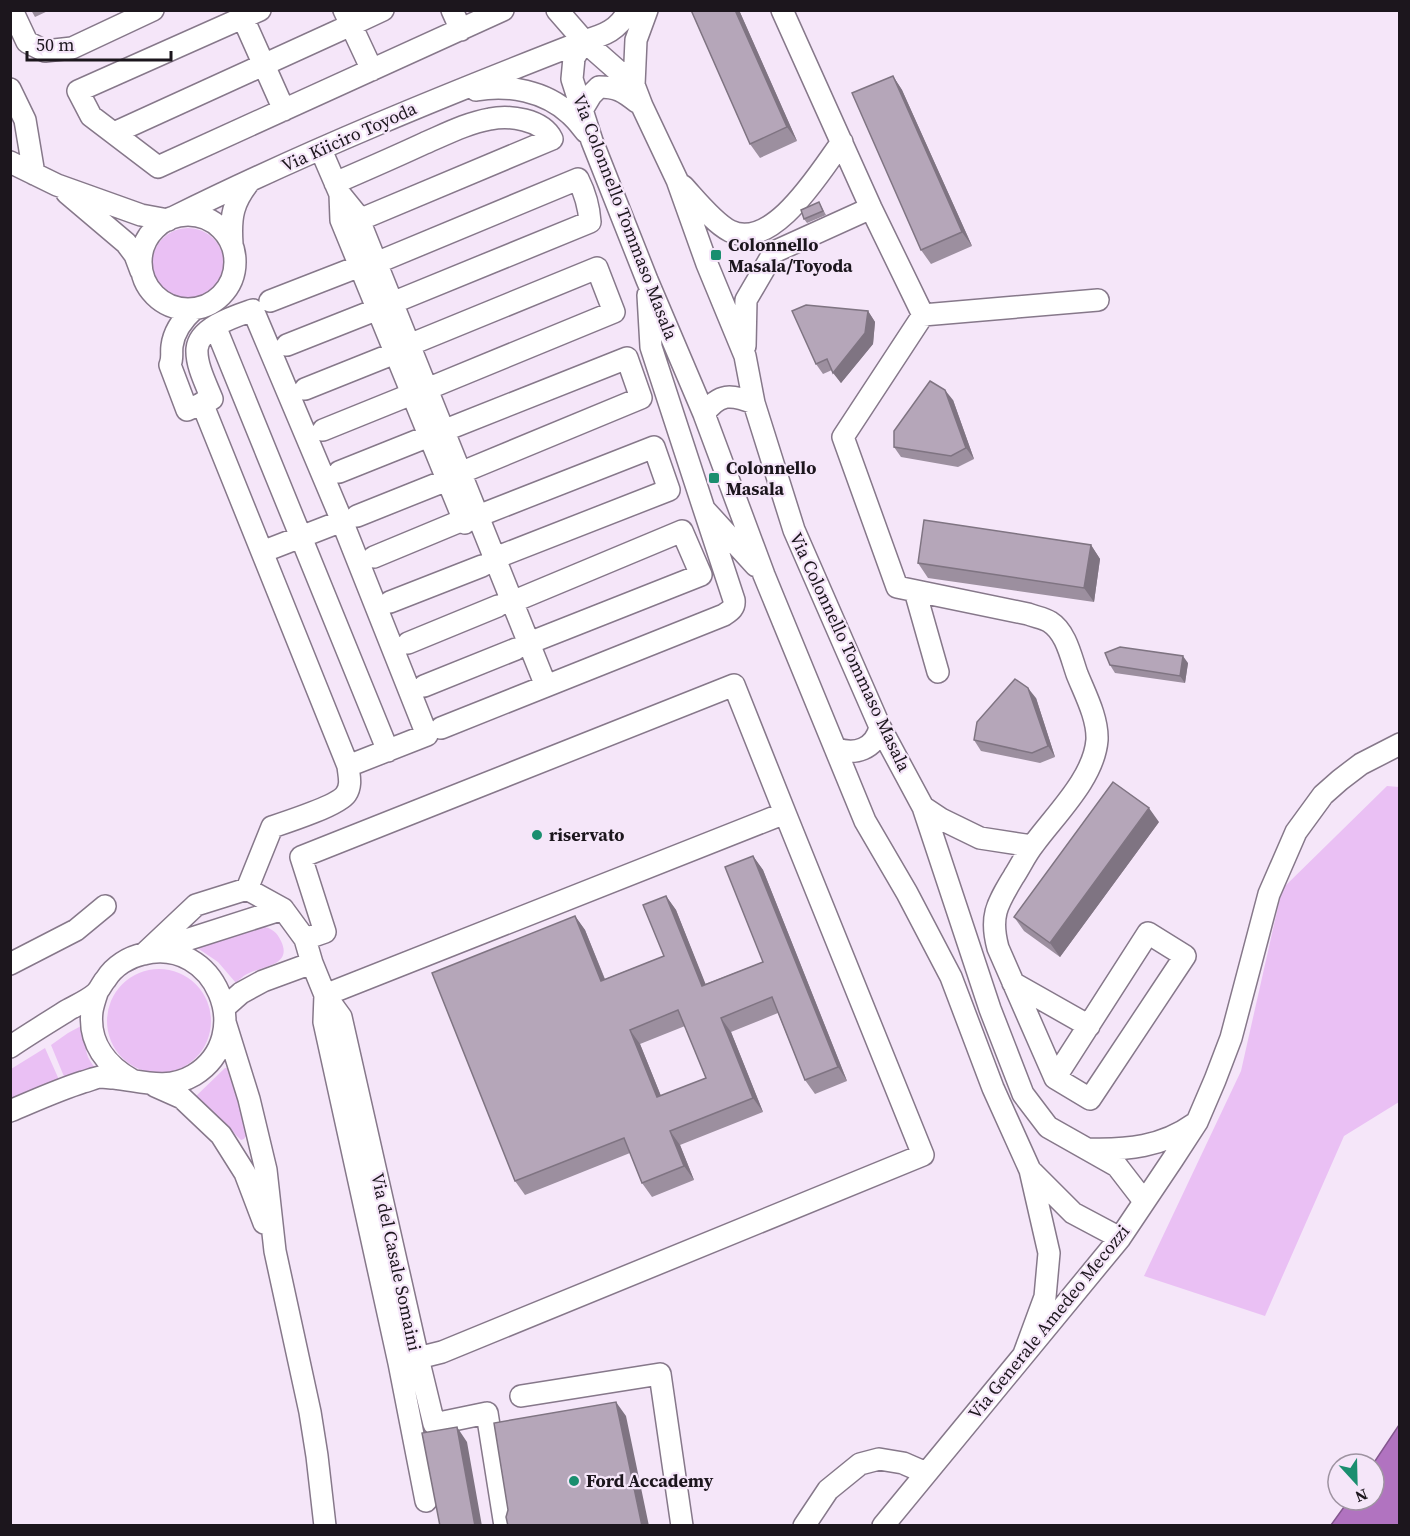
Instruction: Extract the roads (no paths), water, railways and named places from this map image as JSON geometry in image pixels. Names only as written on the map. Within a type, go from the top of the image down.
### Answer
[{"type":"street","points":[[12,10],[27,42],[45,51],[72,48],[153,10]]},
{"type":"street","points":[[114,133],[264,64],[348,18],[383,10]]},
{"type":"street","points":[[452,10],[461,30]]},
{"type":"street","points":[[284,110],[264,64],[251,14],[78,91],[91,116],[158,167],[461,30],[503,10]]},
{"type":"street","name":"Via Kiiciro Toyoda","points":[[171,219],[250,181],[448,94],[607,34],[623,22],[629,10]]},
{"type":"street","points":[[634,85],[636,40],[647,10]]},
{"type":"street","points":[[782,10],[923,315]]},
{"type":"street","points":[[560,12],[584,41]]},
{"type":"street","points":[[348,18],[372,70]]},
{"type":"street","name":"Via Colonnello Tommaso Masala","points":[[1030,1170],[993,1088],[951,977],[866,821],[764,575],[704,414],[647,280],[592,141],[572,79],[574,58],[584,41],[634,85],[677,180],[707,264],[745,356],[754,403],[794,530],[880,727],[923,807],[990,1009],[1023,1094],[1048,1127],[1117,1166],[1144,1201]]},
{"type":"street","points":[[582,110],[599,87],[612,87],[623,91],[642,106]]},
{"type":"street","points":[[10,88],[25,120],[34,174]]},
{"type":"street","name":"Via Kiiciro Toyoda","points":[[448,94],[481,89],[508,88],[528,91],[570,114],[592,141]]},
{"type":"street","points":[[338,189],[456,130],[490,118],[514,118],[529,121],[550,135],[552,139],[359,220]]},
{"type":"street","points":[[677,180],[716,221],[729,231],[739,234],[751,233],[774,224],[794,206],[842,142]]},
{"type":"street","points":[[321,150],[338,189],[357,215],[368,264]]},
{"type":"street","points":[[10,162],[57,185],[141,215],[171,219]]},
{"type":"street","points":[[270,301],[578,179],[585,194],[589,206],[590,222],[287,345]]},
{"type":"street","points":[[57,185],[126,243],[135,255],[148,287],[159,300],[172,307],[194,309],[202,308],[216,300],[226,291],[231,282],[235,269],[235,256],[230,226],[240,193],[250,181]]},
{"type":"street","points":[[338,189],[341,220],[368,264],[539,689]]},
{"type":"street","points":[[745,356],[746,300],[774,252],[872,208]]},
{"type":"street","points":[[142,271],[141,256],[145,243],[155,228],[171,219],[189,215],[207,219],[222,230],[232,244]]},
{"type":"street","points":[[305,389],[597,268],[614,312],[323,430]]},
{"type":"street","points":[[441,728],[732,610],[734,600],[651,347],[647,280]]},
{"type":"street","points":[[923,315],[1098,300]]},
{"type":"street","points":[[194,309],[182,321],[175,336],[172,348],[173,359],[170,365],[200,404],[348,766],[350,784],[345,796],[324,808],[272,827],[247,889]]},
{"type":"street","points":[[200,404],[201,369],[197,350],[199,342],[215,326],[234,316],[253,310],[349,518],[427,735],[348,766]]},
{"type":"street","points":[[923,315],[843,437],[897,587],[1028,614],[1049,622],[1058,630],[1065,643],[1092,710],[1097,738],[1086,775],[1032,846],[999,901],[995,913],[995,937],[998,948],[1055,1078],[1090,1099],[1185,956],[1148,933],[1055,1078]]},
{"type":"street","points":[[215,326],[388,751]]},
{"type":"street","points":[[262,552],[454,476],[641,398],[627,358],[339,472]]},
{"type":"street","points":[[704,414],[719,398],[740,397],[754,403]]},
{"type":"street","points":[[374,557],[654,447],[669,490],[390,602]]},
{"type":"street","points":[[704,509],[764,575]]},
{"type":"street","points":[[408,643],[682,531],[701,575],[424,686]]},
{"type":"street","points":[[915,591],[938,672]]},
{"type":"street","points":[[305,939],[325,932],[301,857],[734,685],[923,1155],[442,1352],[409,1361]]},
{"type":"street","points":[[835,748],[849,752],[866,748],[876,738],[880,727]]},
{"type":"street","name":"Via Generale Amedeo Mecozzi","points":[[883,1526],[1120,1238],[1197,1122],[1231,1038],[1269,894],[1296,832],[1323,795],[1340,780],[1361,764],[1400,744]]},
{"type":"street","points":[[923,807],[941,819],[980,838],[1032,846]]},
{"type":"street","points":[[154,953],[196,905],[247,889],[284,909],[305,939],[325,995],[785,813]]},
{"type":"street","points":[[10,964],[76,930],[105,906]]},
{"type":"street","points":[[275,1251],[245,1173],[221,1135],[182,1098],[118,1072],[104,1058],[98,1047],[93,1035],[92,1011],[97,993],[108,975],[126,960],[154,953],[183,941],[284,909]]},
{"type":"street","points":[[154,953],[186,958],[201,968],[219,992],[266,1170],[275,1251],[310,1412],[325,1526]]},
{"type":"street","points":[[10,1111],[65,1088],[100,1077],[142,1083],[171,1084],[192,1076],[203,1068],[215,1054],[222,1039],[225,1015],[241,993],[262,981],[312,963]]},
{"type":"street","points":[[1014,983],[1089,1026]]},
{"type":"street","points":[[10,1047],[97,993]]},
{"type":"street","name":"Via del Casale Somaini","points":[[325,995],[324,1022],[409,1361]]},
{"type":"street","points":[[1084,1149],[1131,1149],[1148,1145],[1164,1140],[1197,1122]]},
{"type":"street","points":[[1030,1170],[1072,1213],[1120,1238]]},
{"type":"street","points":[[1024,1354],[1045,1297],[1049,1253],[1030,1170]]},
{"type":"street","points":[[409,1361],[426,1501]]},
{"type":"street","points":[[409,1361],[434,1424],[487,1413],[505,1526]]},
{"type":"street","points":[[521,1396],[660,1374],[682,1526]]},
{"type":"street","points":[[804,1526],[828,1490],[860,1464],[879,1459],[903,1462],[926,1473]]},
{"type":"place","name":"Colonnello Masala/Toyoda","points":[[716,255]]},
{"type":"place","name":"Colonnello Masala","points":[[714,478]]},
{"type":"place","name":"riservato","points":[[537,835]]},
{"type":"place","name":"Ford Accademy","points":[[574,1481]]}]
